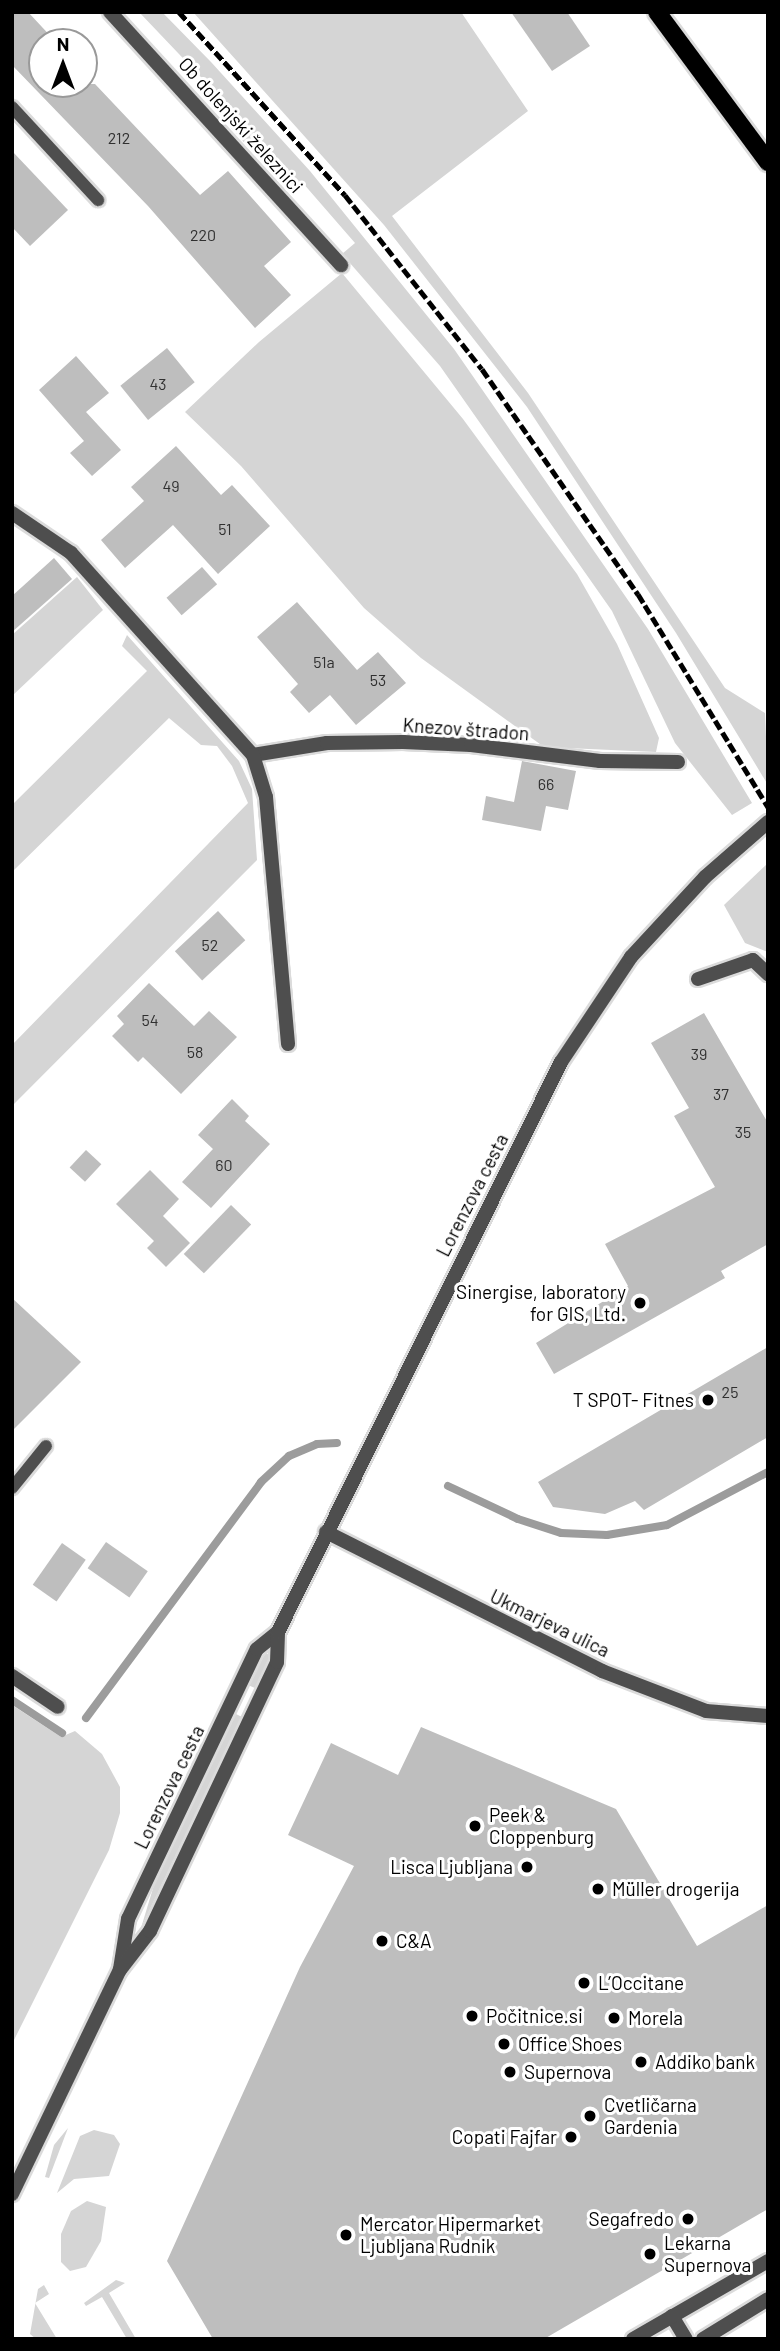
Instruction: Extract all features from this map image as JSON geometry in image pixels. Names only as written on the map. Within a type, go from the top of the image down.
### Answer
[{"type":"main road","points":[[666,17],[768,162]]},
{"type":"street","name":"Ob dolenjski železnici","points":[[110,12],[341,265]]},
{"type":"street","points":[[12,513],[71,553],[253,755],[266,797],[288,1044]]},
{"type":"street","name":"Knezov štradon","points":[[253,755],[327,743],[403,743],[471,745],[600,761],[678,762]]},
{"type":"street","name":"Lorenzova cesta","points":[[120,1970],[128,1919],[257,1649],[278,1632],[561,1062],[631,957],[705,877],[768,822]]},
{"type":"street","points":[[698,979],[753,960],[768,974]]},
{"type":"street","name":"Ukmarjeva ulica","points":[[326,1532],[602,1671],[706,1711],[768,1716]]},
{"type":"street","name":"Lorenzova cesta","points":[[12,2194],[120,1970],[150,1931],[278,1662],[278,1632]]},
{"type":"street","points":[[12,1676],[58,1707]]},
{"type":"street","points":[[633,2339],[768,2261]]},
{"type":"street","points":[[703,2339],[768,2299]]},
{"type":"street","points":[[672,2316],[686,2339]]},
{"type":"lane","points":[[12,107],[98,200]]},
{"type":"lane","points":[[12,1488],[46,1446]]},
{"type":"shaded area","points":[[139,12],[162,12],[211,62],[310,171],[454,349],[648,629],[752,803],[732,815],[675,743],[612,611],[440,366],[342,254],[355,243],[302,182],[291,193],[230,127],[237,115]]},
{"type":"shaded area","points":[[193,12],[461,12],[528,111],[392,216],[528,393],[725,688],[765,713],[768,785],[676,633],[527,407],[384,225]]},
{"type":"shaded area","points":[[342,273],[463,419],[577,574],[617,644],[659,738],[656,752],[544,747],[421,658],[364,608],[241,466],[185,412],[259,342]]},
{"type":"shaded area","points":[[77,577],[103,610],[12,696],[12,635]]},
{"type":"shaded area","points":[[127,635],[239,761],[252,789],[257,860],[12,1106],[12,1045],[248,803],[232,766],[217,746],[201,745],[169,718],[12,872],[12,805],[147,671],[122,646]]},
{"type":"shaded area","points":[[768,863],[768,952],[745,943],[724,905]]},
{"type":"shaded area","points":[[266,1652],[271,1658],[257,1689],[248,1685]]},
{"type":"shaded area","points":[[12,1705],[61,1737],[75,1731],[102,1754],[120,1787],[120,1813],[109,1850],[12,2044]]},
{"type":"shaded area","points":[[234,1713],[242,1717],[141,1928],[157,1875]]},
{"type":"shaded area","points":[[68,2128],[49,2178],[45,2177],[54,2145]]},
{"type":"shaded area","points":[[94,2130],[114,2135],[120,2144],[109,2176],[74,2179],[57,2193],[80,2136]]},
{"type":"shaded area","points":[[87,2201],[106,2207],[101,2241],[86,2267],[70,2271],[61,2262],[61,2234],[71,2211]]},
{"type":"shaded area","points":[[116,2280],[125,2283],[109,2293],[136,2339],[127,2339],[102,2297],[86,2306],[84,2303]]},
{"type":"shaded area","points":[[44,2285],[49,2294],[36,2303],[38,2289]]},
{"type":"shaded area","points":[[35,2304],[57,2339],[36,2339],[30,2334]]},
{"type":"building","points":[[12,12],[28,12],[43,28],[28,28],[28,82],[12,65]]},
{"type":"building","points":[[511,12],[567,12],[590,46],[552,71]]},
{"type":"building","points":[[98,87],[200,195],[228,171],[291,242],[264,266],[291,295],[255,328],[148,206],[44,98],[98,98]]},
{"type":"building","points":[[12,151],[68,210],[30,246],[12,227]]},
{"type":"building","points":[[167,348],[195,382],[148,420],[120,386]]},
{"type":"building","points":[[76,356],[109,393],[86,412],[121,450],[92,476],[70,453],[84,441],[39,390]]},
{"type":"building","points":[[176,446],[221,495],[232,485],[270,526],[218,574],[173,525],[125,568],[101,540],[144,501],[131,487]]},
{"type":"building","points":[[54,558],[72,579],[12,632],[12,596]]},
{"type":"building","points":[[202,567],[217,584],[182,615],[167,598]]},
{"type":"building","points":[[297,602],[357,670],[378,652],[406,683],[356,725],[330,695],[309,713],[290,692],[298,684],[257,637]]},
{"type":"building","points":[[522,761],[576,771],[568,810],[546,806],[541,831],[482,820],[486,796],[514,802]]},
{"type":"building","points":[[218,911],[245,940],[202,980],[175,951]]},
{"type":"building","points":[[149,983],[194,1026],[209,1011],[237,1037],[181,1094],[143,1057],[138,1062],[112,1036],[124,1024],[117,1016]]},
{"type":"building","points":[[704,1013],[768,1123],[768,1244],[721,1271],[725,1278],[554,1374],[536,1343],[628,1286],[605,1244],[715,1187],[674,1116],[689,1108],[651,1043]]},
{"type":"building","points":[[232,1099],[249,1116],[245,1121],[270,1144],[211,1208],[182,1182],[213,1149],[198,1135]]},
{"type":"building","points":[[86,1150],[101,1164],[85,1182],[70,1168]]},
{"type":"building","points":[[150,1170],[179,1199],[163,1216],[190,1243],[166,1267],[147,1248],[154,1241],[116,1204]]},
{"type":"building","points":[[231,1205],[251,1224],[204,1273],[184,1254]]},
{"type":"building","points":[[12,1298],[81,1362],[12,1431]]},
{"type":"building","points":[[768,1347],[768,1437],[644,1510],[635,1501],[605,1514],[553,1507],[538,1482]]},
{"type":"building","points":[[106,1542],[148,1571],[129,1597],[88,1568]]},
{"type":"building","points":[[62,1543],[86,1560],[57,1601],[33,1585]]},
{"type":"building","name":"Supernova","points":[[421,1727],[616,1809],[697,1946],[768,1905],[768,2209],[544,2339],[213,2339],[167,2261],[300,1967],[354,1866],[288,1835],[331,1743],[398,1775]]},
{"type":"waterway","points":[[86,1718],[261,1482],[289,1456],[317,1444],[337,1443]]},
{"type":"waterway","points":[[448,1486],[518,1519],[561,1533],[607,1535],[667,1525],[768,1472]]},
{"type":"waterway","points":[[12,1700],[62,1733]]},
{"type":"railway","points":[[179,12],[345,195],[482,369],[638,594],[768,807]]},
{"type":"place","name":"Sinergise, laboratory for GIS, Ltd.","points":[[640,1303]]},
{"type":"place","name":"T SPOT- Fitnes","points":[[708,1400]]},
{"type":"place","name":"Peek & Cloppenburg","points":[[475,1826]]},
{"type":"place","name":"Lisca Ljubljana","points":[[527,1867]]},
{"type":"place","name":"Müller drogerija","points":[[598,1889]]},
{"type":"place","name":"C&A","points":[[382,1941]]},
{"type":"place","name":"L’Occitane","points":[[584,1983]]},
{"type":"place","name":"Počitnice.si","points":[[472,2016]]},
{"type":"place","name":"Morela","points":[[614,2018]]},
{"type":"place","name":"Office Shoes","points":[[504,2044]]},
{"type":"place","name":"Addiko bank","points":[[641,2062]]},
{"type":"place","name":"Supernova","points":[[510,2072]]},
{"type":"place","name":"Cvetličarna Gardenia","points":[[590,2116]]},
{"type":"place","name":"Copati Fajfar","points":[[571,2137]]},
{"type":"place","name":"Segafredo","points":[[688,2219]]},
{"type":"place","name":"Mercator Hipermarket Ljubljana Rudnik","points":[[346,2235]]},
{"type":"place","name":"Lekarna Supernova","points":[[650,2254]]}]
